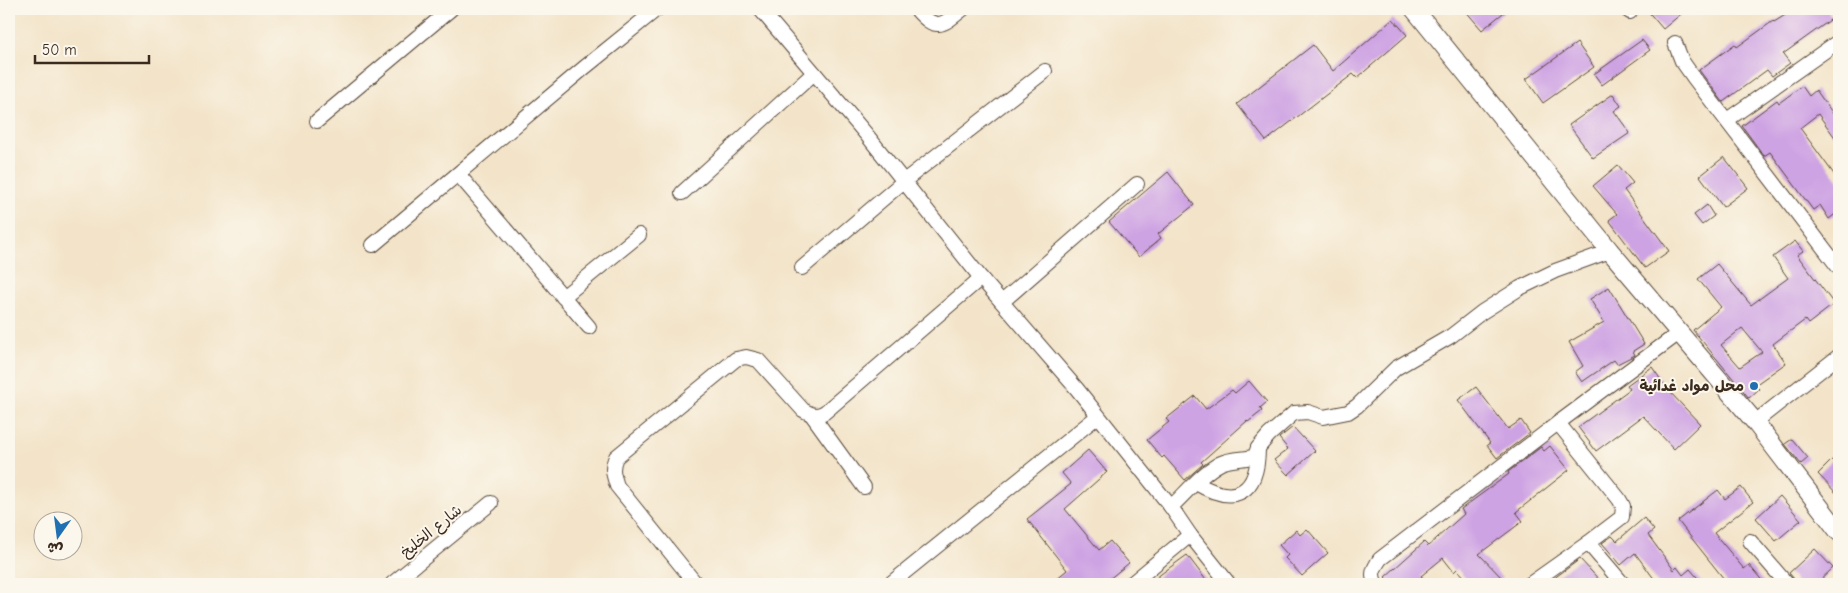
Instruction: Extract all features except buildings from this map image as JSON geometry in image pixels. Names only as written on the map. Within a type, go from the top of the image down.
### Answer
[{"type":"street","points":[[318,121],[434,14],[451,9]]},
{"type":"street","points":[[373,245],[657,9]]},
{"type":"street","points":[[760,9],[904,181],[981,278],[1078,388],[1229,584]]},
{"type":"street","points":[[916,9],[931,23],[939,25],[945,24],[963,9]]},
{"type":"street","points":[[1414,9],[1610,251],[1754,422],[1839,532]]},
{"type":"street","points":[[1727,120],[1839,41]]},
{"type":"street","points":[[1675,43],[1682,61],[1694,78],[1839,268]]},
{"type":"street","points":[[802,268],[904,181],[1045,71]]},
{"type":"street","points":[[682,193],[814,73]]},
{"type":"street","points":[[458,174],[589,327]]},
{"type":"street","points":[[1002,302],[1137,184]]},
{"type":"street","points":[[563,297],[640,235]]},
{"type":"street","points":[[1171,507],[1222,462],[1247,459],[1255,456],[1258,448],[1294,413],[1308,412],[1323,417],[1348,412],[1357,406],[1396,368],[1451,336],[1482,312],[1520,288],[1555,271],[1610,251]]},
{"type":"street","points":[[696,584],[617,486],[612,473],[612,465],[616,457],[736,359],[746,357],[758,360],[803,410],[818,416],[981,278]]},
{"type":"street","points":[[1376,584],[1372,575],[1380,559],[1679,332]]},
{"type":"street","points":[[1754,422],[1839,356]]},
{"type":"street","points":[[812,415],[864,487]]},
{"type":"street","points":[[897,582],[1098,416]]},
{"type":"street","points":[[1530,584],[1622,518],[1623,506],[1619,499],[1558,424]]},
{"type":"street","points":[[1196,483],[1210,491],[1226,496],[1244,491],[1252,481],[1258,467],[1258,448]]},
{"type":"street","name":"شارع الخليخ","points":[[392,584],[491,503]]},
{"type":"street","points":[[1131,584],[1190,535]]},
{"type":"street","points":[[1750,542],[1786,584]]},
{"type":"street","points":[[1588,543],[1623,584]]},
{"type":"place","name":"محل مواد غدائية","points":[[1754,386]]}]
